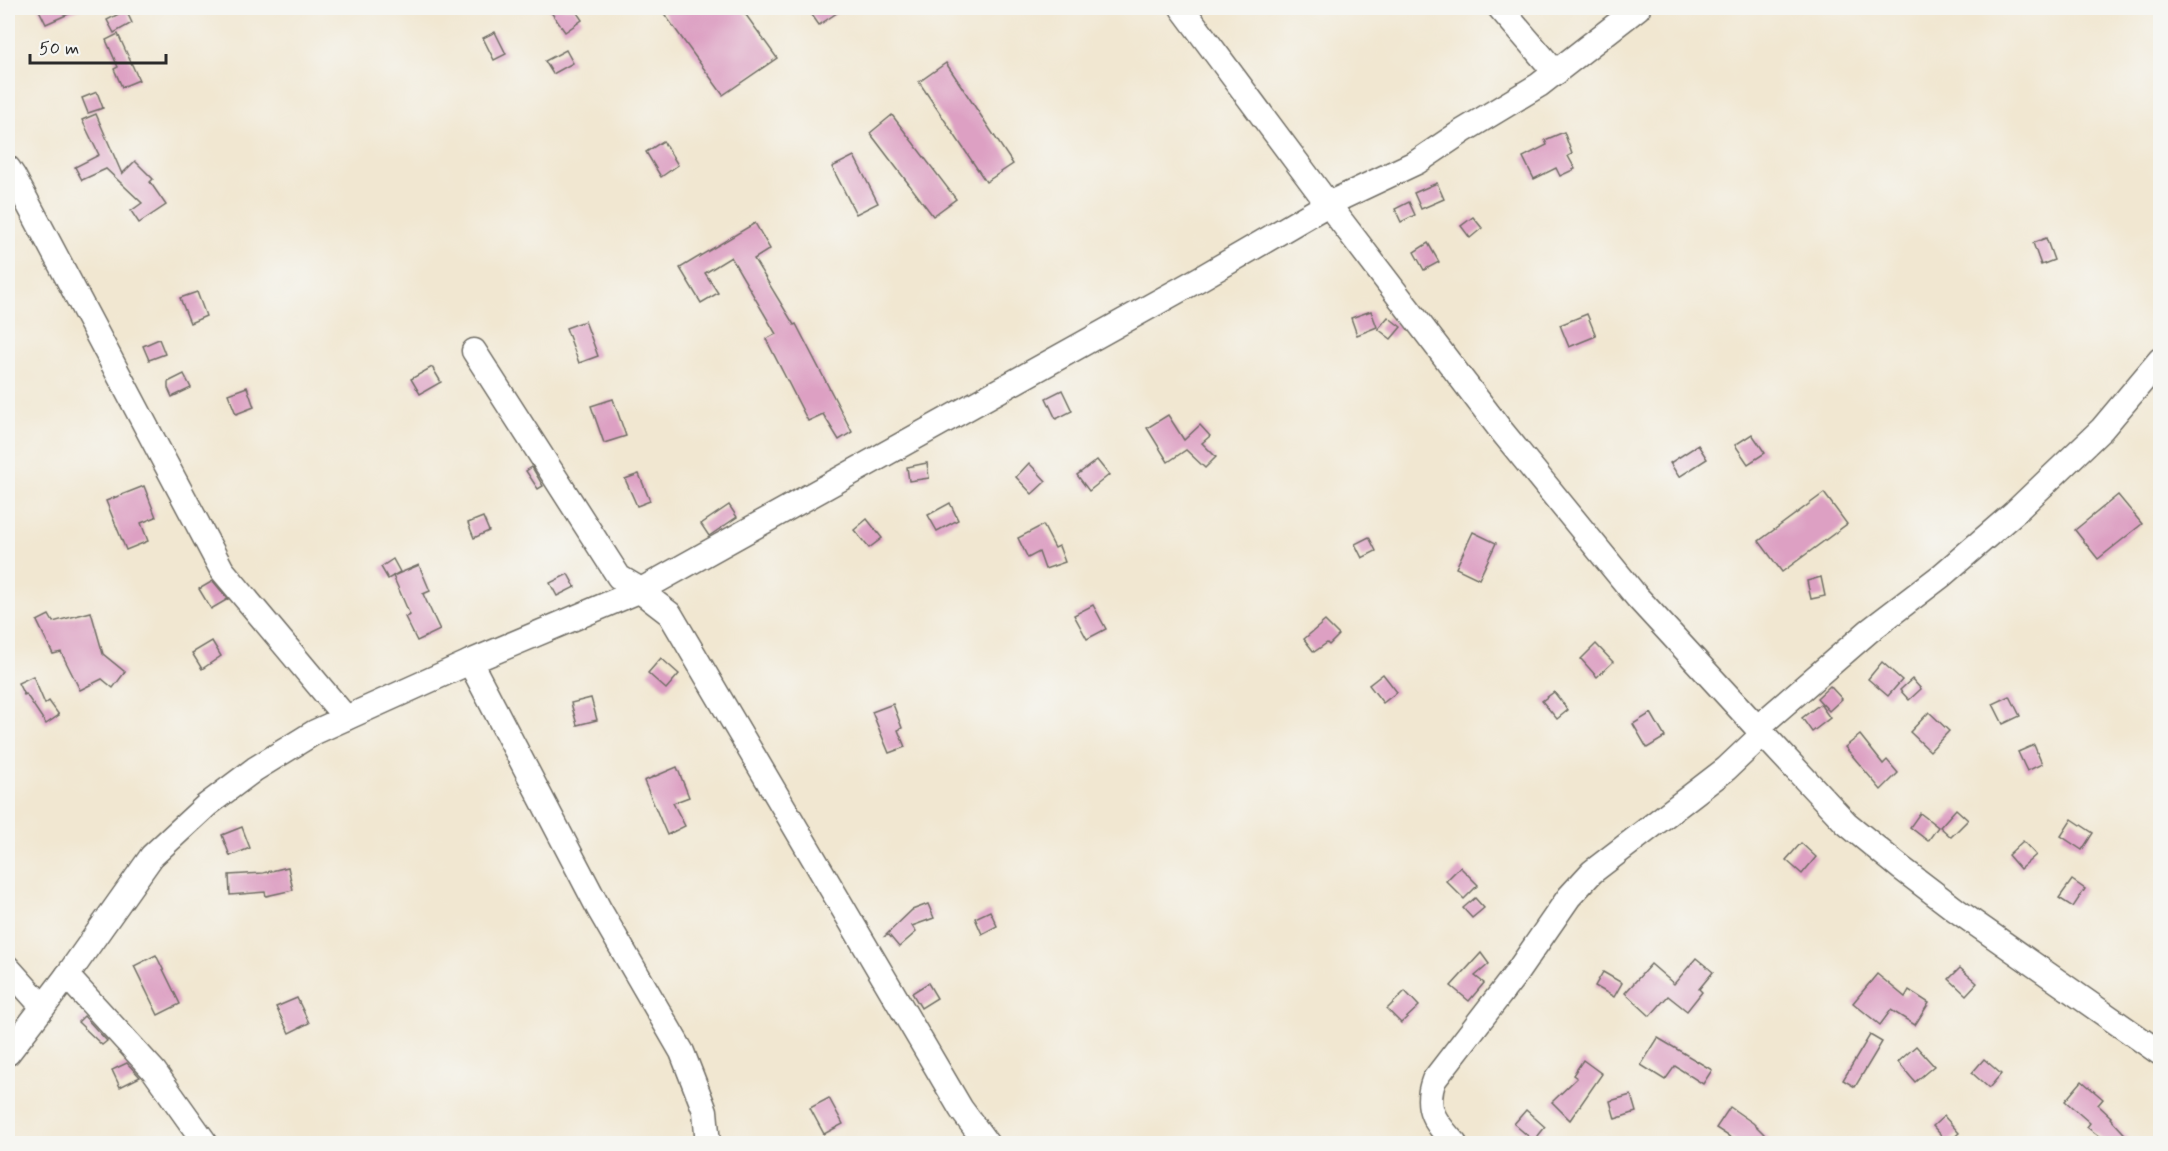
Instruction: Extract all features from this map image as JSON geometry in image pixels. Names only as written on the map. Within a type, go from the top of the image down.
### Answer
[{"type":"street","points":[[1182,8],[1500,429],[1637,597],[1846,824],[1956,910],[2160,1053]]},
{"type":"street","points":[[1500,8],[1556,73]]},
{"type":"street","points":[[8,1053],[67,976],[152,856],[207,806],[255,769],[315,732],[470,662],[641,590],[1201,278],[1328,204],[1417,162],[1539,85],[1638,8]]},
{"type":"street","points":[[8,168],[222,570],[346,718]]},
{"type":"street","points":[[474,351],[618,577],[641,590],[670,614],[961,1109],[987,1143]]},
{"type":"street","points":[[1455,1143],[1429,1107],[1429,1097],[1434,1080],[1515,975],[1569,897],[1599,866],[1651,829],[1726,769],[1760,731],[1869,631],[1941,576],[2014,512],[2102,429],[2160,360]]},
{"type":"street","points":[[470,662],[599,909],[682,1052],[705,1111],[708,1143]]},
{"type":"street","points":[[8,968],[44,1007]]},
{"type":"street","points":[[67,976],[154,1071],[206,1143]]},
{"type":"building","points":[[38,8],[82,8],[46,24]]},
{"type":"building","points":[[548,8],[574,8],[582,20],[565,32]]},
{"type":"building","points":[[660,8],[741,8],[777,58],[723,95]]},
{"type":"building","points":[[807,8],[844,8],[819,25]]},
{"type":"building","points":[[126,10],[132,23],[114,33],[107,20]]},
{"type":"building","points":[[495,32],[506,54],[494,60],[483,38]]},
{"type":"building","points":[[118,34],[139,80],[122,87],[114,69],[118,67],[106,40]]},
{"type":"building","points":[[566,50],[573,63],[553,74],[545,61]]},
{"type":"building","points":[[946,63],[1013,164],[986,182],[919,82]]},
{"type":"building","points":[[97,92],[103,108],[88,113],[82,98]]},
{"type":"building","points":[[96,114],[122,174],[135,161],[153,179],[150,182],[166,205],[139,223],[131,211],[142,203],[106,169],[82,180],[75,167],[99,155],[82,120]]},
{"type":"building","points":[[892,115],[956,199],[933,216],[870,133]]},
{"type":"building","points":[[1564,132],[1572,154],[1568,156],[1575,169],[1560,176],[1556,168],[1534,179],[1523,157],[1547,145],[1545,140]]},
{"type":"building","points":[[663,141],[678,165],[661,177],[646,152]]},
{"type":"building","points":[[854,156],[878,203],[856,214],[832,167]]},
{"type":"building","points":[[1437,183],[1444,199],[1421,209],[1414,193]]},
{"type":"building","points":[[1409,202],[1415,215],[1401,222],[1395,209]]},
{"type":"building","points":[[1473,217],[1482,228],[1470,238],[1461,226]]},
{"type":"building","points":[[755,223],[770,249],[754,259],[794,325],[796,324],[852,432],[839,440],[823,414],[808,421],[766,339],[776,334],[731,257],[705,273],[718,293],[701,303],[680,268]]},
{"type":"building","points":[[2046,238],[2054,260],[2041,265],[2033,243]]},
{"type":"building","points":[[1428,243],[1439,262],[1424,270],[1414,252]]},
{"type":"building","points":[[197,292],[206,316],[190,323],[180,298]]},
{"type":"building","points":[[1371,311],[1377,327],[1357,335],[1351,318]]},
{"type":"building","points":[[1587,314],[1596,336],[1569,347],[1560,325]]},
{"type":"building","points":[[1388,317],[1401,327],[1391,339],[1378,329]]},
{"type":"building","points":[[585,321],[598,356],[579,363],[566,328]]},
{"type":"building","points":[[159,339],[165,354],[149,360],[143,346]]},
{"type":"building","points":[[432,367],[441,382],[420,394],[411,379]]},
{"type":"building","points":[[184,374],[191,388],[172,397],[168,382]]},
{"type":"building","points":[[247,387],[254,407],[236,414],[228,394]]},
{"type":"building","points":[[1062,390],[1072,411],[1056,419],[1046,398]]},
{"type":"building","points":[[613,399],[626,436],[604,443],[591,406]]},
{"type":"building","points":[[1168,415],[1184,440],[1200,425],[1210,436],[1202,443],[1216,457],[1205,468],[1186,450],[1168,462],[1147,428]]},
{"type":"building","points":[[1752,434],[1765,453],[1748,464],[1735,445]]},
{"type":"building","points":[[1698,445],[1707,459],[1679,477],[1670,463]]},
{"type":"building","points":[[1097,460],[1109,475],[1089,491],[1077,475]]},
{"type":"building","points":[[927,463],[929,478],[909,481],[907,467]]},
{"type":"building","points":[[1029,463],[1046,481],[1032,494],[1016,477]]},
{"type":"building","points":[[532,467],[543,486],[538,489],[526,471]]},
{"type":"building","points":[[639,474],[650,501],[637,506],[625,479]]},
{"type":"building","points":[[144,486],[156,517],[141,523],[148,541],[126,550],[106,501]]},
{"type":"building","points":[[1824,493],[1847,524],[1782,572],[1759,541]]},
{"type":"building","points":[[2118,495],[2142,524],[2098,559],[2075,530]]},
{"type":"building","points":[[950,503],[958,520],[937,531],[928,515]]},
{"type":"building","points":[[729,505],[737,517],[709,536],[701,524]]},
{"type":"building","points":[[483,517],[489,531],[474,538],[468,523]]},
{"type":"building","points":[[867,519],[882,538],[869,548],[854,530]]},
{"type":"building","points":[[1043,525],[1055,548],[1059,546],[1065,562],[1045,569],[1039,552],[1028,558],[1018,538]]},
{"type":"building","points":[[1473,532],[1496,543],[1479,579],[1456,568]]},
{"type":"building","points":[[1369,537],[1376,551],[1362,558],[1355,544]]},
{"type":"building","points":[[393,559],[400,572],[388,579],[381,567]]},
{"type":"building","points":[[419,565],[430,591],[423,594],[440,630],[417,641],[405,617],[410,615],[393,576]]},
{"type":"building","points":[[568,574],[575,587],[557,596],[550,583]]},
{"type":"building","points":[[1821,577],[1825,596],[1811,599],[1807,581]]},
{"type":"building","points":[[213,581],[228,599],[211,609],[199,589]]},
{"type":"building","points":[[1093,605],[1106,629],[1087,639],[1074,615]]},
{"type":"building","points":[[91,612],[103,654],[125,672],[113,688],[102,679],[80,690],[61,652],[53,654],[37,621],[49,615],[53,622]]},
{"type":"building","points":[[1325,621],[1339,635],[1329,645],[1327,643],[1314,652],[1304,639]]},
{"type":"building","points":[[212,641],[221,656],[202,669],[192,653]]},
{"type":"building","points":[[1596,644],[1613,662],[1597,677],[1581,659]]},
{"type":"building","points":[[661,658],[679,674],[666,689],[648,673]]},
{"type":"building","points":[[1882,662],[1902,680],[1888,696],[1868,679]]},
{"type":"building","points":[[1383,674],[1397,692],[1383,703],[1369,685]]},
{"type":"building","points":[[33,676],[45,704],[49,701],[59,715],[46,724],[26,694],[24,695],[18,683]]},
{"type":"building","points":[[1912,679],[1921,689],[1909,700],[1900,690]]},
{"type":"building","points":[[1830,686],[1842,699],[1829,711],[1817,698]]},
{"type":"building","points":[[1554,692],[1568,710],[1557,719],[1542,701]]},
{"type":"building","points":[[2010,696],[2020,716],[2003,724],[1993,704]]},
{"type":"building","points":[[591,698],[597,720],[577,725],[571,703]]},
{"type":"building","points":[[893,704],[902,728],[898,730],[905,747],[889,753],[872,712]]},
{"type":"building","points":[[1820,704],[1830,718],[1812,732],[1802,718]]},
{"type":"building","points":[[1929,712],[1949,731],[1930,751],[1910,732]]},
{"type":"building","points":[[1651,713],[1665,737],[1647,748],[1633,724]]},
{"type":"building","points":[[1860,735],[1883,764],[1887,760],[1898,773],[1881,790],[1845,747]]},
{"type":"building","points":[[2034,745],[2042,764],[2027,771],[2018,752]]},
{"type":"building","points":[[677,767],[689,797],[673,803],[685,826],[667,835],[644,781]]},
{"type":"building","points":[[1956,809],[1968,820],[1951,837],[1940,827]]},
{"type":"building","points":[[1920,813],[1938,827],[1928,841],[1910,827]]},
{"type":"building","points":[[2072,819],[2093,833],[2082,850],[2061,836]]},
{"type":"building","points":[[242,827],[250,848],[230,856],[222,835]]},
{"type":"building","points":[[2023,841],[2036,855],[2020,869],[2008,855]]},
{"type":"building","points":[[1801,843],[1816,857],[1802,874],[1786,860]]},
{"type":"building","points":[[288,867],[293,890],[266,896],[265,892],[230,895],[229,875],[263,873]]},
{"type":"building","points":[[1460,867],[1478,885],[1464,899],[1446,881]]},
{"type":"building","points":[[2072,880],[2085,889],[2073,907],[2059,898]]},
{"type":"building","points":[[1475,898],[1484,908],[1472,918],[1463,908]]},
{"type":"building","points":[[928,904],[934,918],[912,926],[916,932],[899,947],[889,935],[885,936],[912,910]]},
{"type":"building","points":[[990,911],[997,926],[982,934],[975,918]]},
{"type":"building","points":[[1481,953],[1489,964],[1475,976],[1484,983],[1469,1001],[1451,986]]},
{"type":"building","points":[[156,955],[180,1004],[158,1015],[134,966]]},
{"type":"building","points":[[1696,958],[1713,972],[1699,989],[1702,992],[1687,1011],[1668,996],[1650,1016],[1625,993],[1651,964],[1674,984]]},
{"type":"building","points":[[1960,968],[1977,983],[1966,995],[1949,979]]},
{"type":"building","points":[[1603,972],[1622,983],[1614,997],[1595,986]]},
{"type":"building","points":[[1877,974],[1905,997],[1909,990],[1929,1003],[1915,1025],[1891,1010],[1880,1025],[1853,1003]]},
{"type":"building","points":[[928,983],[937,998],[921,1008],[912,993]]},
{"type":"building","points":[[1405,991],[1419,1006],[1401,1023],[1387,1009]]},
{"type":"building","points":[[297,998],[309,1023],[289,1033],[276,1007]]},
{"type":"building","points":[[84,1016],[107,1041],[102,1045],[78,1022]]},
{"type":"building","points":[[1870,1035],[1882,1042],[1855,1087],[1843,1080]]},
{"type":"building","points":[[1658,1038],[1712,1070],[1703,1084],[1675,1066],[1665,1080],[1641,1065]]},
{"type":"building","points":[[1916,1046],[1934,1066],[1915,1082],[1898,1062]]},
{"type":"building","points":[[1984,1059],[2001,1074],[1989,1088],[1972,1073]]},
{"type":"building","points":[[1583,1060],[1602,1074],[1570,1120],[1552,1102],[1577,1078],[1573,1075]]},
{"type":"building","points":[[127,1063],[140,1077],[120,1087],[112,1070]]},
{"type":"building","points":[[2082,1081],[2103,1099],[2098,1105],[2133,1143],[2108,1143],[2087,1127],[2090,1123],[2065,1101]]},
{"type":"building","points":[[1631,1095],[1636,1112],[1615,1119],[1610,1101]]},
{"type":"building","points":[[829,1098],[843,1124],[824,1134],[810,1108]]},
{"type":"building","points":[[1730,1107],[1753,1123],[1773,1143],[1739,1143],[1716,1128]]},
{"type":"building","points":[[1526,1110],[1545,1127],[1534,1141],[1514,1124]]},
{"type":"building","points":[[1944,1116],[1959,1133],[1948,1143],[1933,1126]]}]
